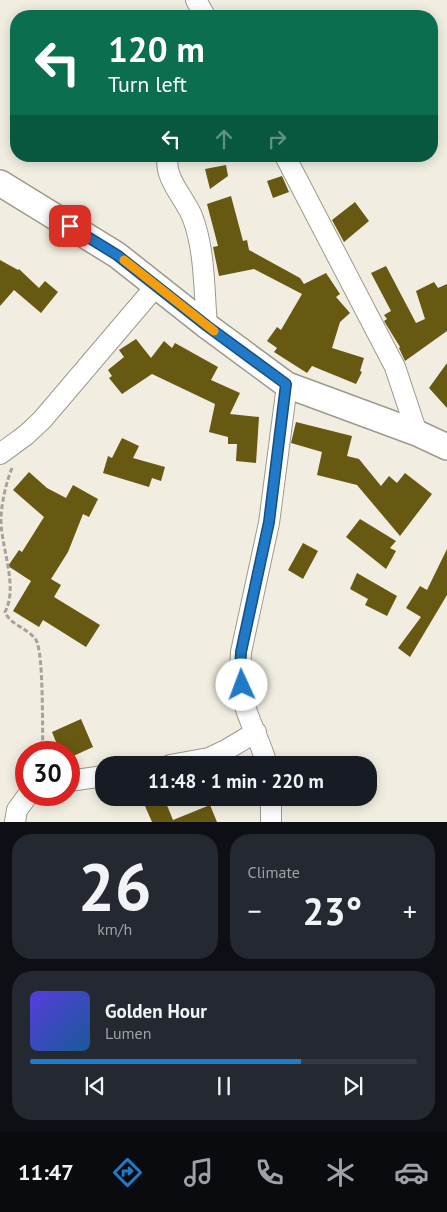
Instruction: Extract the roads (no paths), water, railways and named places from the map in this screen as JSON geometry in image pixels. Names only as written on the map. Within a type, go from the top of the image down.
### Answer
[{"type":"main road","points":[[0,183],[117,255],[207,326],[286,384],[417,433],[447,447]]},
{"type":"street","points":[[166,162],[171,178],[191,214],[198,236],[207,326]]},
{"type":"street","points":[[289,162],[395,368],[417,433]]},
{"type":"street","points":[[6,460],[156,286]]},
{"type":"street","points":[[264,756],[243,699],[240,671],[241,652],[269,522],[286,384]]},
{"type":"street","points":[[213,756],[256,732]]},
{"type":"street","points":[[80,779],[95,777]]},
{"type":"street","points":[[15,822],[17,810],[20,806]]},
{"type":"street","points":[[271,806],[271,822]]}]
